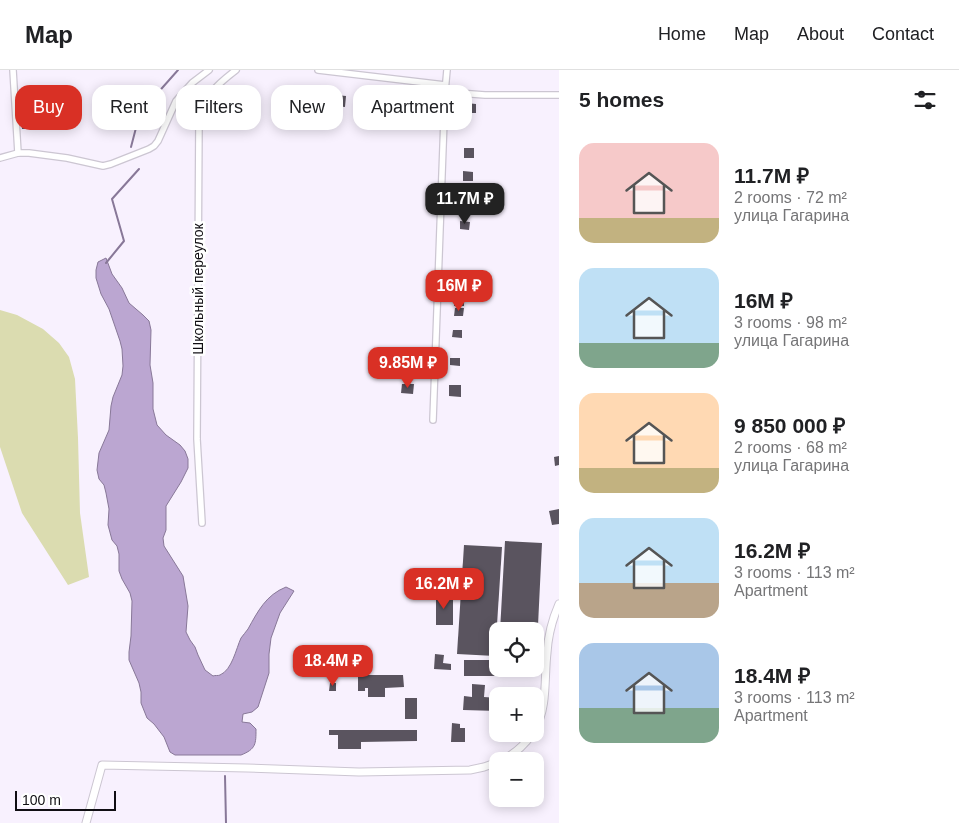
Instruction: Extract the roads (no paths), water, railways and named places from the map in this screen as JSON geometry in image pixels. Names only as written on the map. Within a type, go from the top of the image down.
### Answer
[{"type":"street","points":[[13,70],[18,153]]},
{"type":"street","points":[[0,158],[18,153],[52,156],[103,166],[149,149],[158,142],[176,101],[192,83],[209,70]]},
{"type":"street","name":"Школьный переулок","points":[[202,523],[197,439],[199,119],[204,104],[213,89],[236,70]]},
{"type":"street","points":[[318,70],[418,85]]},
{"type":"street","points":[[445,85],[447,70]]},
{"type":"street","points":[[472,93],[485,95],[559,95]]},
{"type":"street","points":[[432,420],[443,130]]},
{"type":"street","points":[[544,693],[549,635],[552,620],[559,604]]},
{"type":"street","points":[[515,752],[525,742]]},
{"type":"street","points":[[86,823],[102,765],[359,772],[470,770],[489,765]]},
{"type":"waterway","points":[[131,147],[137,124],[147,105],[178,70]]},
{"type":"waterway","points":[[106,263],[124,241],[112,199],[139,169]]},
{"type":"waterway","points":[[225,776],[226,823]]}]
